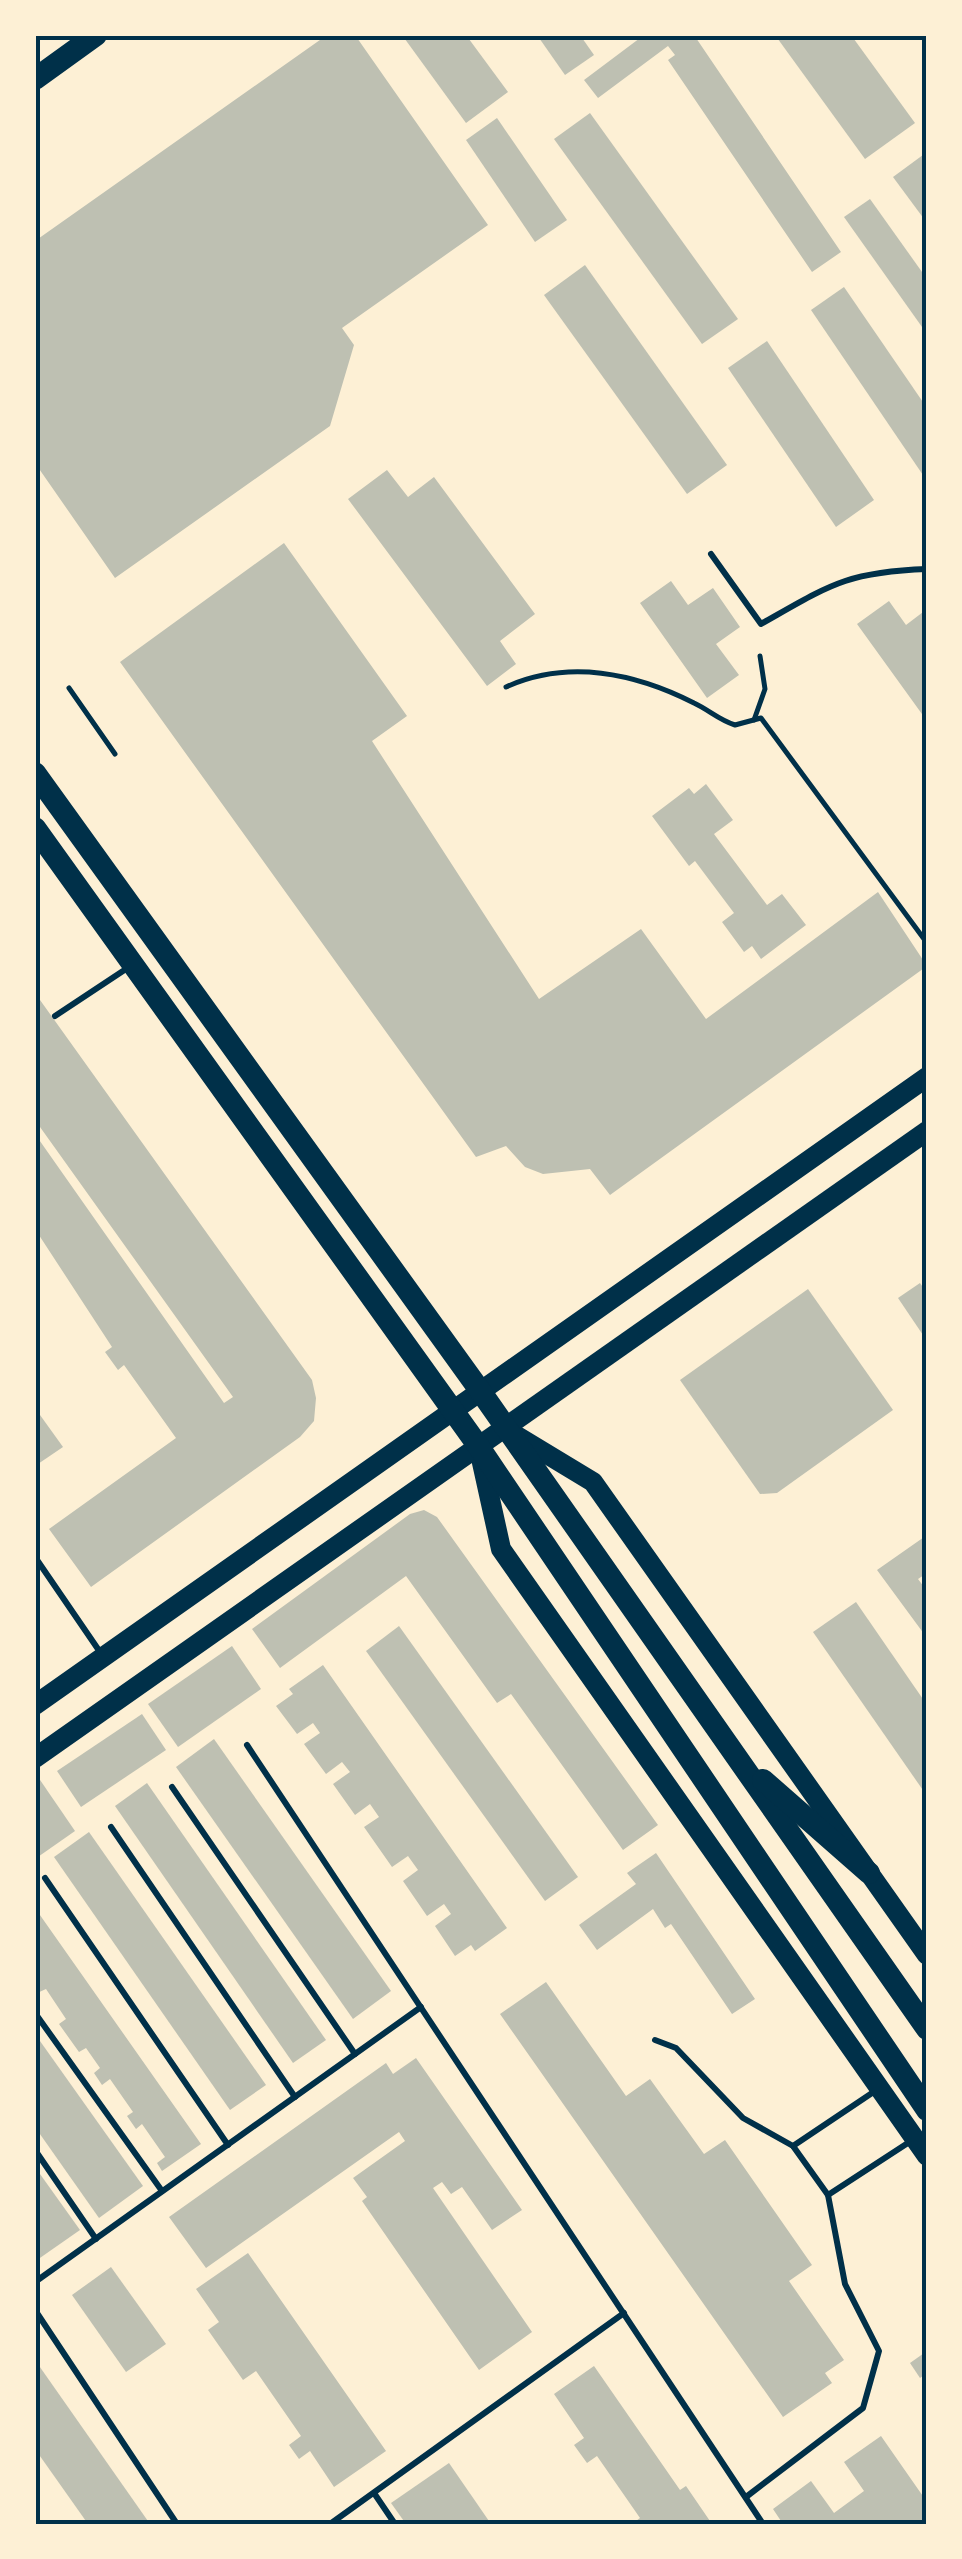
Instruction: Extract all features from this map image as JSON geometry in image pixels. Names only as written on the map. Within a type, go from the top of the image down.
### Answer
[{"type":"main road","points":[[35,78],[96,35]]},
{"type":"main road","points":[[35,773],[481,1392],[927,2029]]},
{"type":"main road","points":[[35,828],[479,1447],[927,2110]]},
{"type":"main road","points":[[35,1705],[927,1077]]},
{"type":"main road","points":[[35,1758],[927,1131]]},
{"type":"main road","points":[[506,1429],[593,1482],[927,1955]]},
{"type":"main road","points":[[479,1447],[501,1550],[921,2148]]},
{"type":"main road","points":[[734,1754],[869,1873]]},
{"type":"lane","points":[[711,554],[761,624],[840,579],[872,571],[927,569]]},
{"type":"lane","points":[[55,1016],[132,965]]},
{"type":"lane","points":[[35,1557],[104,1657]]},
{"type":"lane","points":[[248,1745],[764,2524]]},
{"type":"lane","points":[[172,1787],[355,2054]]},
{"type":"lane","points":[[111,1826],[295,2096]]},
{"type":"lane","points":[[46,1878],[228,2145]]},
{"type":"lane","points":[[35,2282],[421,2007]]},
{"type":"lane","points":[[35,2013],[162,2191]]},
{"type":"lane","points":[[655,2040],[676,2048],[743,2118],[793,2146],[828,2195],[845,2284],[879,2351],[864,2408],[746,2497]]},
{"type":"lane","points":[[793,2146],[879,2088]]},
{"type":"lane","points":[[828,2195],[921,2148]]},
{"type":"lane","points":[[35,2150],[96,2239]]},
{"type":"lane","points":[[35,2310],[177,2524]]},
{"type":"lane","points":[[330,2524],[624,2314]]},
{"type":"lane","points":[[374,2493],[394,2524]]},
{"type":"path","points":[[754,720],[765,689],[760,656]]},
{"type":"path","points":[[506,687],[532,676],[608,671],[696,704],[718,720],[735,726],[761,718],[927,943]]},
{"type":"path","points":[[69,688],[115,754]]},
{"type":"building","points":[[327,35],[355,35],[488,225],[342,328],[354,345],[330,426],[115,578],[35,463],[35,241]]},
{"type":"building","points":[[402,35],[466,35],[508,92],[466,123]]},
{"type":"building","points":[[537,35],[580,35],[594,55],[565,75]]},
{"type":"building","points":[[644,35],[694,35],[841,252],[812,272],[668,60],[675,55],[668,46],[598,98],[584,80]]},
{"type":"building","points":[[775,35],[851,35],[915,123],[865,159]]},
{"type":"building","points":[[590,113],[738,319],[702,344],[554,139]]},
{"type":"building","points":[[497,118],[567,220],[535,242],[466,140]]},
{"type":"building","points":[[927,152],[927,223],[893,177]]},
{"type":"building","points":[[870,199],[927,279],[927,334],[844,217]]},
{"type":"building","points":[[585,265],[727,465],[687,494],[544,295]]},
{"type":"building","points":[[844,287],[927,408],[927,481],[811,310]]},
{"type":"building","points":[[767,341],[874,500],[836,527],[728,368]]},
{"type":"building","points":[[387,470],[408,497],[434,477],[535,614],[500,641],[516,664],[487,686],[348,499]]},
{"type":"building","points":[[284,543],[407,716],[372,741],[539,999],[641,929],[706,1019],[878,892],[927,966],[610,1195],[590,1169],[543,1174],[525,1167],[506,1146],[476,1157],[120,662]]},
{"type":"building","points":[[671,581],[688,605],[713,588],[740,627],[716,644],[739,675],[707,698],[640,603]]},
{"type":"building","points":[[889,601],[906,625],[927,609],[927,721],[857,624]]},
{"type":"building","points":[[706,784],[733,820],[714,834],[767,905],[782,894],[806,925],[761,959],[752,946],[744,952],[722,922],[734,913],[695,861],[689,866],[652,816],[689,788],[694,794]]},
{"type":"building","points":[[35,993],[312,1380],[316,1398],[314,1421],[300,1437],[91,1587],[49,1529],[176,1438],[124,1365],[118,1370],[105,1352],[112,1347],[35,1229],[35,1134],[224,1403],[233,1397],[35,1120]]},
{"type":"building","points":[[920,1283],[927,1293],[927,1341],[898,1298]]},
{"type":"building","points":[[808,1289],[893,1410],[777,1493],[760,1494],[680,1380]]},
{"type":"building","points":[[35,1408],[63,1447],[35,1466]]},
{"type":"building","points":[[424,1510],[437,1517],[658,1825],[623,1850],[511,1694],[497,1703],[406,1576],[280,1668],[252,1629],[410,1514]]},
{"type":"building","points":[[927,1535],[927,1573],[918,1579],[927,1591],[927,1638],[877,1570]]},
{"type":"building","points":[[856,1602],[927,1705],[927,1796],[813,1632]]},
{"type":"building","points":[[399,1626],[578,1877],[545,1901],[366,1651]]},
{"type":"building","points":[[232,1646],[261,1689],[178,1747],[148,1704]]},
{"type":"building","points":[[323,1665],[507,1928],[475,1951],[471,1945],[455,1956],[435,1926],[451,1914],[444,1904],[427,1916],[403,1881],[418,1870],[408,1856],[392,1867],[364,1827],[379,1817],[370,1804],[355,1815],[333,1784],[350,1772],[342,1762],[326,1774],[304,1744],[320,1733],[313,1723],[297,1734],[276,1706],[293,1694],[289,1689]]},
{"type":"building","points":[[142,1714],[166,1750],[81,1807],[57,1771]]},
{"type":"building","points":[[214,1739],[391,1991],[353,2019],[176,1767]]},
{"type":"building","points":[[38,1777],[75,1831],[35,1859],[35,1779]]},
{"type":"building","points":[[147,1783],[326,2040],[293,2063],[115,1806]]},
{"type":"building","points":[[89,1832],[266,2085],[230,2110],[54,1857]]},
{"type":"building","points":[[656,1853],[755,1999],[732,2014],[671,1924],[665,1928],[653,1909],[597,1950],[579,1925],[636,1884],[627,1873]]},
{"type":"building","points":[[35,1908],[201,2144],[162,2171],[157,2163],[165,2157],[142,2124],[136,2129],[127,2116],[133,2112],[110,2079],[102,2085],[94,2073],[100,2068],[86,2048],[79,2052],[59,2024],[66,2019],[46,1989],[35,1994]]},
{"type":"building","points":[[546,1982],[626,2096],[650,2079],[704,2154],[725,2140],[812,2265],[789,2281],[844,2360],[825,2373],[832,2383],[783,2417],[500,2014]]},
{"type":"building","points":[[35,2034],[143,2186],[99,2218],[35,2127]]},
{"type":"building","points":[[416,2058],[522,2210],[492,2230],[462,2187],[451,2194],[442,2182],[433,2188],[532,2332],[479,2370],[362,2201],[367,2197],[353,2178],[405,2141],[399,2132],[206,2268],[169,2217],[386,2063],[393,2074]]},
{"type":"building","points":[[35,2167],[80,2230],[37,2260],[35,2257]]},
{"type":"building","points":[[248,2253],[386,2451],[334,2487],[310,2451],[299,2459],[289,2445],[301,2436],[256,2371],[243,2380],[208,2330],[219,2322],[196,2289]]},
{"type":"building","points":[[111,2267],[166,2344],[126,2372],[72,2295]]},
{"type":"building","points":[[927,2351],[927,2373],[920,2378],[910,2363]]},
{"type":"building","points":[[35,2360],[150,2524],[88,2524],[35,2449]]},
{"type":"building","points":[[594,2366],[680,2490],[686,2486],[712,2524],[632,2524],[640,2518],[597,2456],[587,2463],[574,2445],[584,2438],[554,2394]]},
{"type":"building","points":[[881,2436],[927,2502],[927,2524],[783,2524],[773,2509],[811,2481],[834,2513],[864,2491],[844,2462]]},
{"type":"building","points":[[449,2463],[491,2524],[406,2524],[391,2503]]}]
